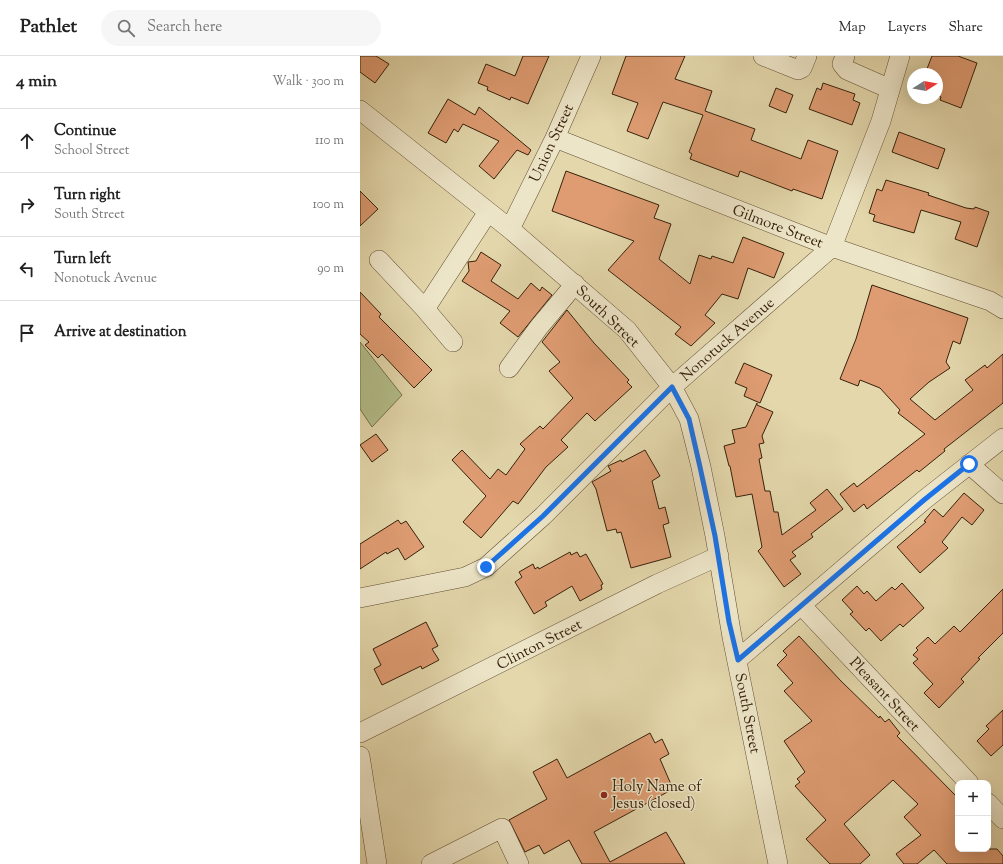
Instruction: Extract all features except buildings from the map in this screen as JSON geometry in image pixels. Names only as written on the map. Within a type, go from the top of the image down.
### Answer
[{"type":"street","name":"Union Street","points":[[510,229],[555,138],[591,56]]},
{"type":"street","points":[[763,56],[798,70],[802,68],[807,56]]},
{"type":"street","points":[[846,56],[842,64],[847,70],[890,89]]},
{"type":"street","name":"Nonotuck Avenue","points":[[360,598],[466,577],[486,567],[543,516],[672,387],[832,247],[881,121],[900,56]]},
{"type":"street","name":"South Street","points":[[360,110],[510,229],[627,330],[672,387],[689,419],[719,556],[729,622],[738,660],[778,864]]},
{"type":"street","name":"Gilmore Street","points":[[555,138],[832,247],[990,301],[1003,309]]},
{"type":"street","points":[[425,309],[488,212]]},
{"type":"street","points":[[379,260],[425,309],[452,342]]},
{"type":"street","points":[[509,368],[539,327],[575,284]]},
{"type":"street","points":[[738,660],[924,500],[1003,438]]},
{"type":"street","points":[[969,464],[1003,494]]},
{"type":"street","name":"Clinton Street","points":[[360,733],[643,591],[719,556]]},
{"type":"street","name":"Pleasant Street","points":[[802,606],[966,780]]},
{"type":"street","points":[[360,756],[378,864]]},
{"type":"street","points":[[991,806],[1003,819]]},
{"type":"street","points":[[431,864],[502,828],[519,864]]},
{"type":"green space","points":[[360,342],[402,395],[372,427],[360,409]]},
{"type":"place","name":"Holy Name of Jesus (closed)","points":[[604,795]]},
{"type":"route","points":[[486,567],[543,516],[672,387],[689,419],[715,536],[729,622],[738,660],[924,500],[969,464]]}]
